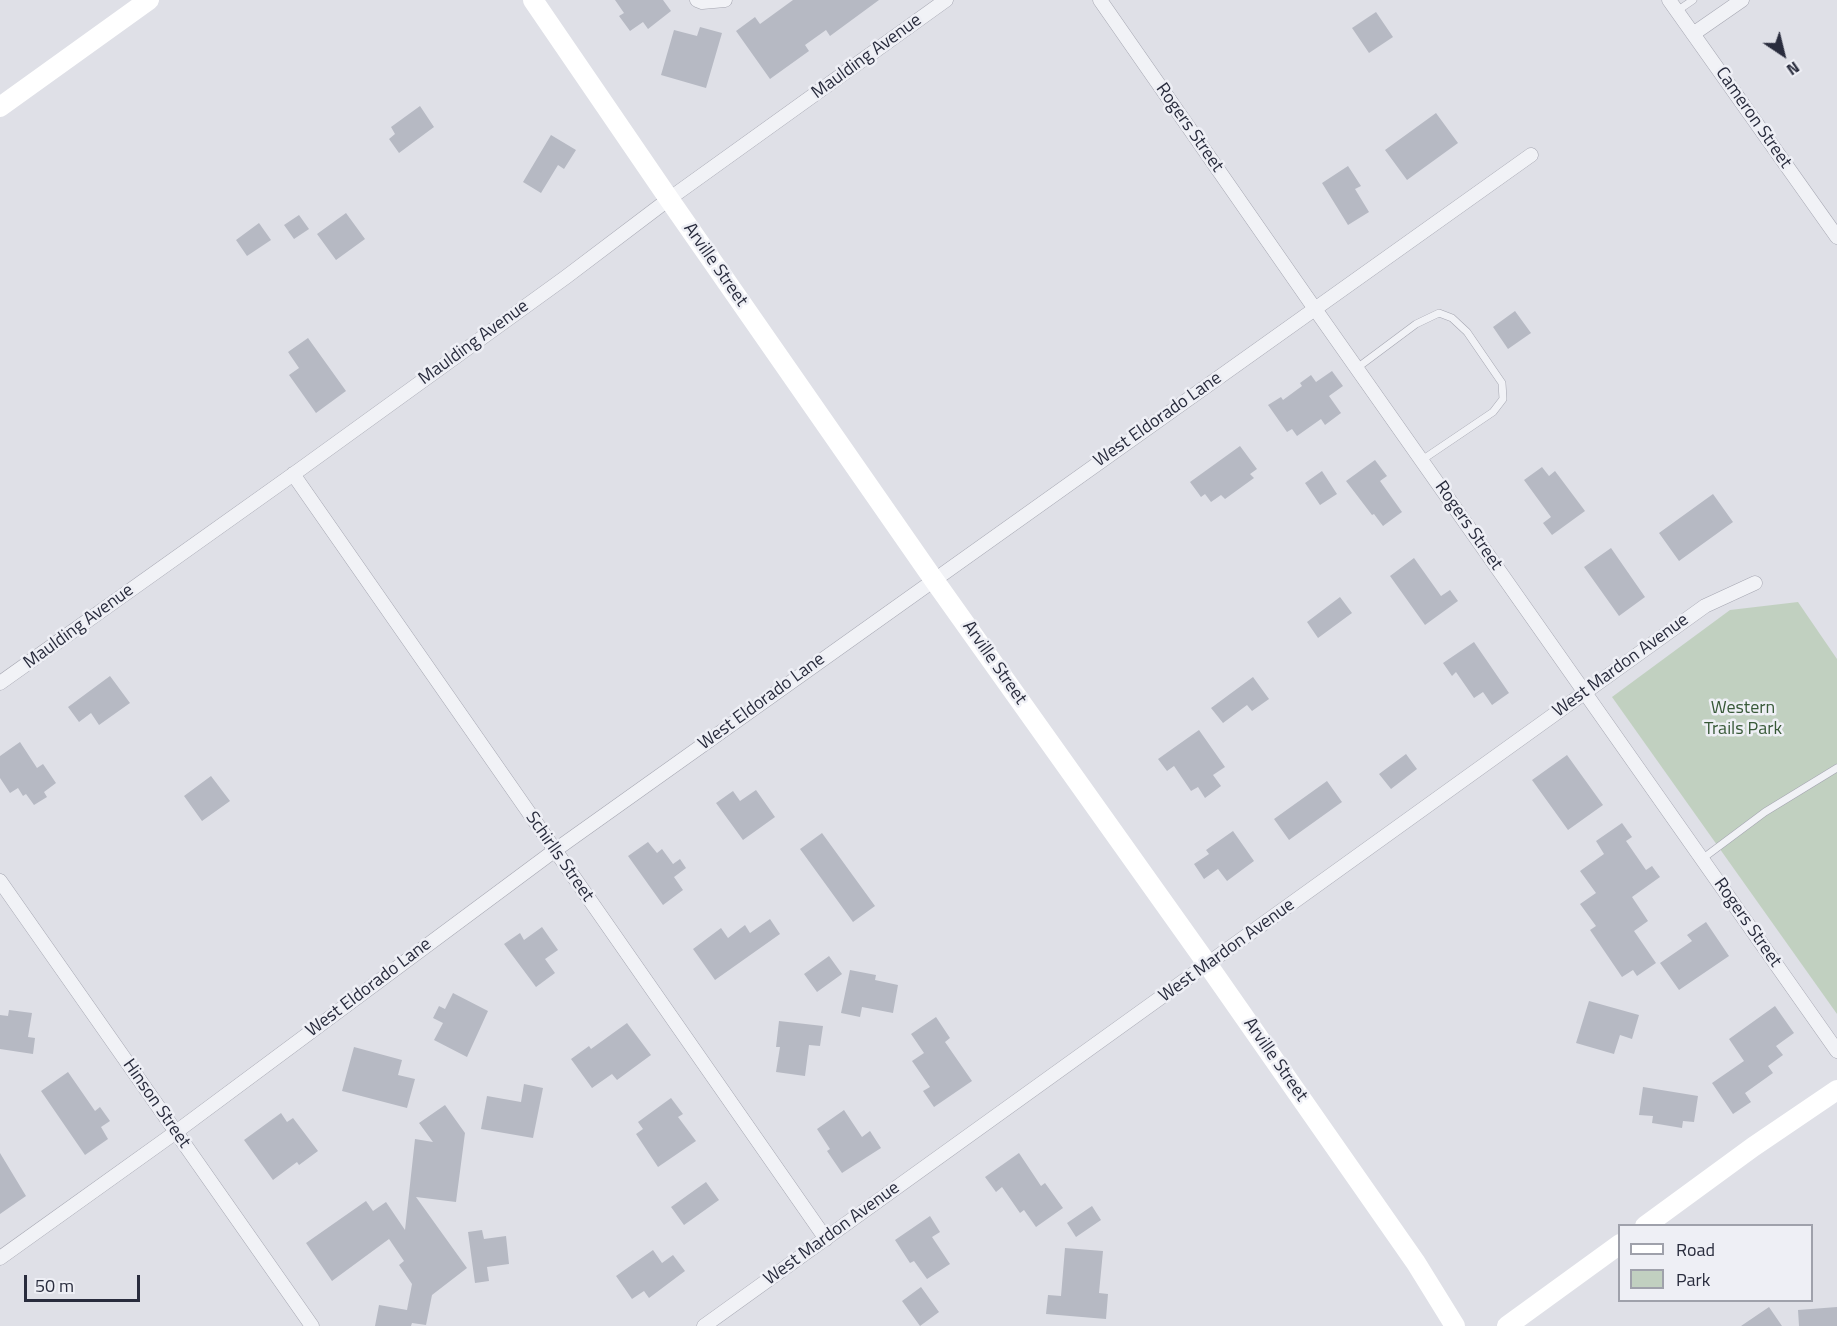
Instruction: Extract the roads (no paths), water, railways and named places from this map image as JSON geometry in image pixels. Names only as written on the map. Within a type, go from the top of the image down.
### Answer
[{"type":"street","points":[[0,107],[149,0]]},
{"type":"street","name":"Arville Street","points":[[533,0],[669,200],[934,580],[1208,965],[1416,1263],[1455,1326]]},
{"type":"street","points":[[697,0],[702,2],[725,0]]},
{"type":"street","name":"Maulding Avenue","points":[[0,683],[293,474],[946,0]]},
{"type":"street","name":"Rogers Street","points":[[1100,0],[1837,1051]]},
{"type":"street","points":[[1693,34],[1742,0]]},
{"type":"street","name":"Cameron Street","points":[[1673,5],[1837,237]]},
{"type":"street","name":"West Eldorado Lane","points":[[0,1258],[176,1132],[554,851],[1531,155]]},
{"type":"street","name":"Schirlls Street","points":[[293,474],[826,1239]]},
{"type":"street","name":"West Mardon Avenue","points":[[704,1326],[1705,606],[1755,583]]},
{"type":"street","name":"Hinson Street","points":[[0,881],[312,1326]]},
{"type":"street","points":[[1648,1224],[1753,1147],[1837,1090]]},
{"type":"street","points":[[1507,1326],[1618,1245]]},
{"type":"lane","points":[[1673,5],[1693,0]]},
{"type":"lane","points":[[1357,368],[1416,324],[1439,313],[1452,318],[1467,332],[1502,383],[1503,399],[1493,412],[1422,460]]},
{"type":"lane","points":[[1702,859],[1765,812],[1837,768]]},
{"type":"park label","name":"Western Trails Park","points":[[1743,719]]}]
